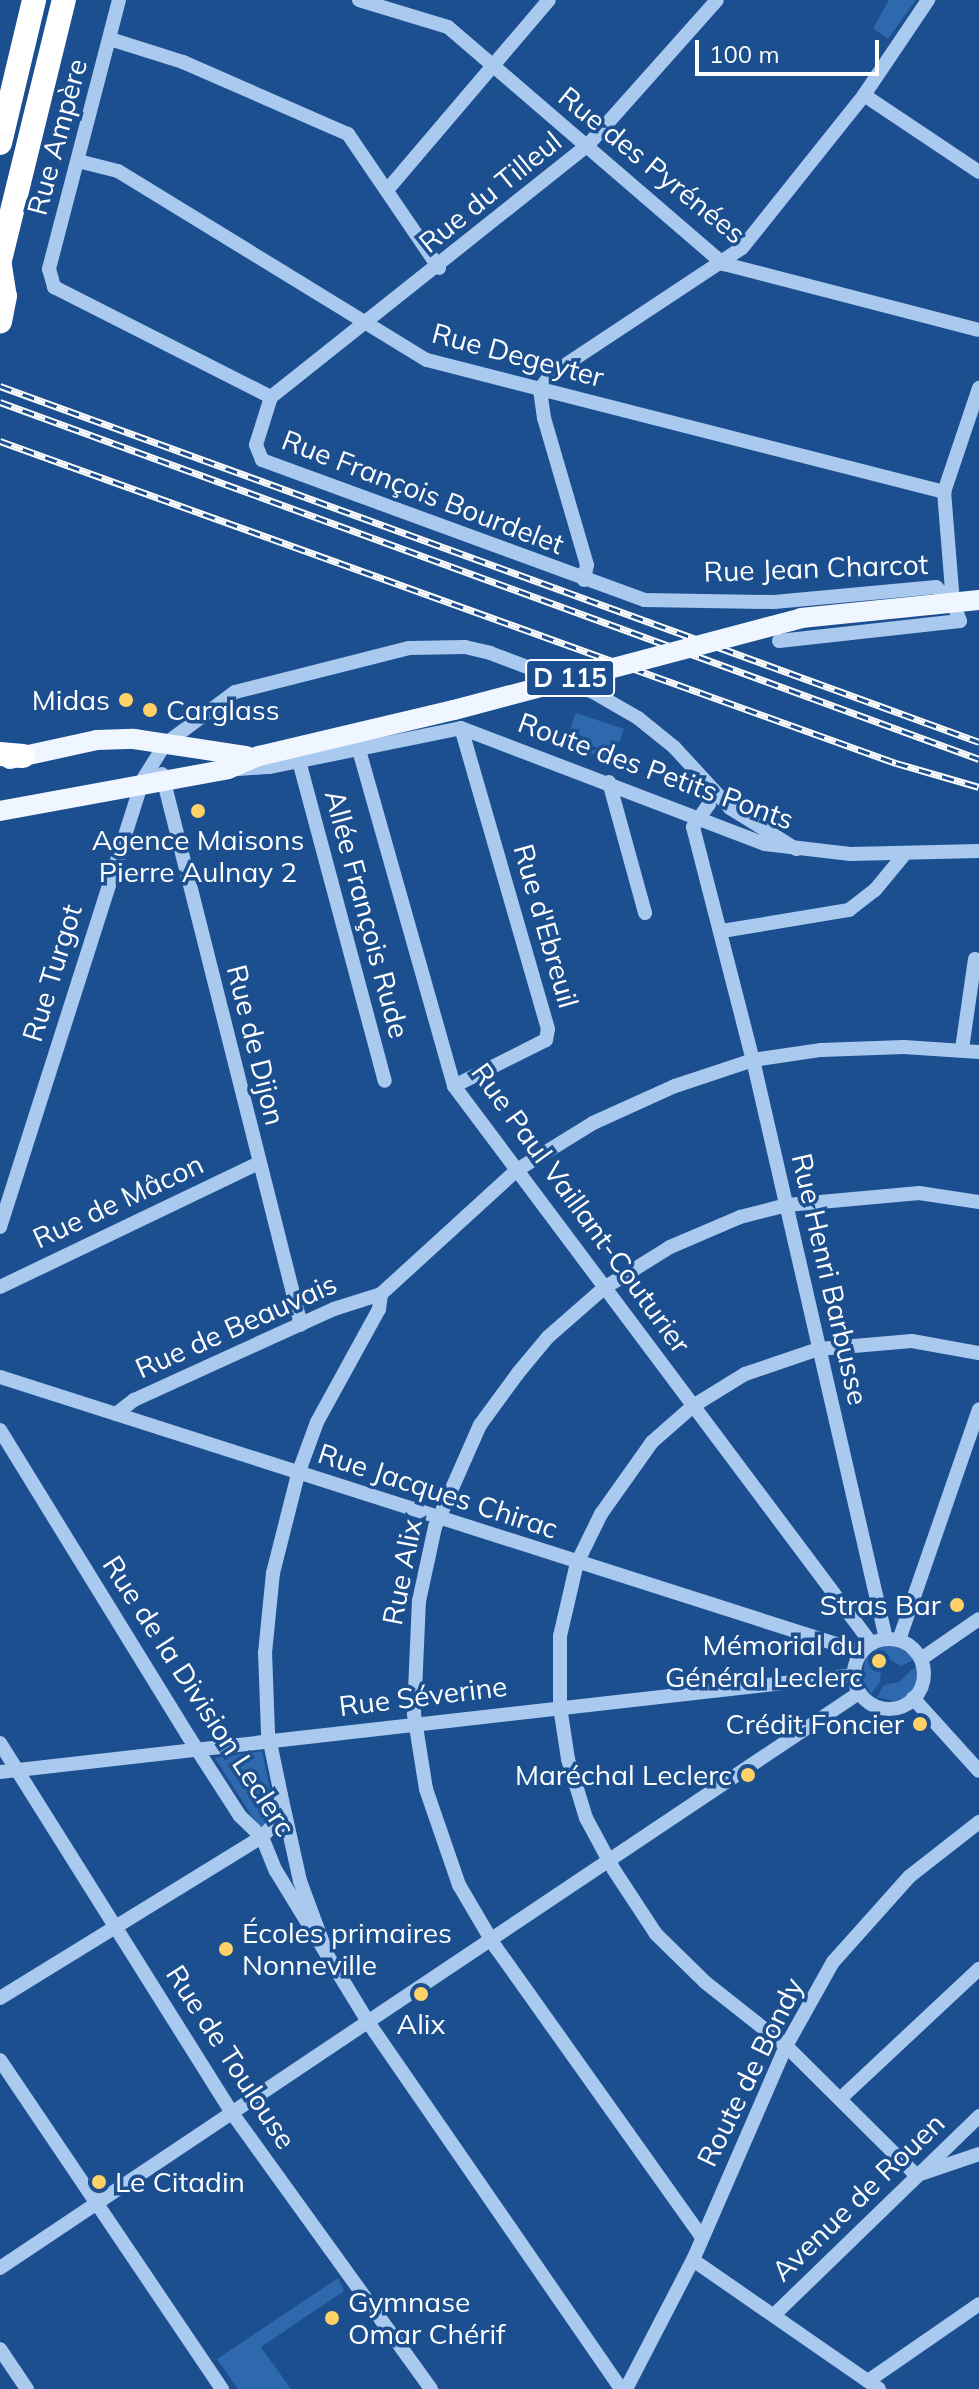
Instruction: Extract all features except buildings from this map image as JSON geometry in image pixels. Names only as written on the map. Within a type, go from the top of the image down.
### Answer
[{"type":"highway","points":[[0,143],[34,0]]},
{"type":"highway","points":[[0,322],[5,296],[0,263],[64,0]]},
{"type":"main road","name":"Rue Jean Charcot","points":[[458,719],[801,618],[979,600]]},
{"type":"main road","name":"D 115","points":[[0,811],[142,781],[162,760],[259,756],[458,719]]},
{"type":"main road","name":"D 115","points":[[8,757],[97,740],[162,760],[228,769],[259,756]]},
{"type":"street","name":"Rue Ampère","points":[[119,0],[49,269],[54,287],[271,397]]},
{"type":"street","name":"Rue des Pyrénées","points":[[359,0],[454,32],[724,264],[979,330]]},
{"type":"street","points":[[388,189],[549,0]]},
{"type":"street","name":"Rue du Tilleul","points":[[271,397],[439,268],[587,146],[717,0]]},
{"type":"street","points":[[584,580],[587,565],[544,418],[540,389],[550,375],[724,264],[864,95],[928,0]]},
{"type":"street","points":[[110,39],[183,62],[348,134],[439,268]]},
{"type":"street","points":[[864,95],[979,172]]},
{"type":"street","name":"Rue Degeyter","points":[[78,161],[118,171],[427,360],[944,492]]},
{"type":"street","points":[[779,641],[960,621],[953,603],[944,492],[979,388]]},
{"type":"street","name":"Rue François Bourdelet","points":[[271,397],[256,445],[262,460],[584,580]]},
{"type":"street","name":"Rue Jean Charcot","points":[[584,580],[657,602],[787,602],[936,587],[953,603]]},
{"type":"street","points":[[162,760],[235,692],[409,648],[465,647],[607,699],[660,735],[753,826],[796,849]]},
{"type":"street","points":[[228,769],[359,750],[458,719]]},
{"type":"street","name":"Route des Petits Ponts","points":[[458,719],[696,819],[765,844],[796,849],[904,855],[979,851]]},
{"type":"street","name":"Rue d'Ebreuil","points":[[454,1086],[546,1040],[548,1029],[458,719]]},
{"type":"street","name":"Rue Paul Vaillant-Couturier","points":[[359,750],[454,1086],[693,1406],[866,1648]]},
{"type":"street","name":"Rue de Dijon","points":[[162,760],[301,1325]]},
{"type":"street","name":"Allée François Rude","points":[[299,761],[385,1081]]},
{"type":"street","name":"Rue Turgot","points":[[0,1227],[142,781]]},
{"type":"street","points":[[609,782],[645,913]]},
{"type":"street","points":[[696,819],[709,804],[710,787]]},
{"type":"street","name":"Rue Henri Barbusse","points":[[696,819],[693,827],[722,931],[819,1349],[893,1639]]},
{"type":"street","points":[[722,931],[849,910],[875,890],[904,855]]},
{"type":"street","points":[[962,1049],[975,959]]},
{"type":"street","points":[[330,1962],[300,1881],[269,1740],[265,1653],[273,1573],[298,1474],[343,1369],[379,1309],[381,1294],[517,1170],[593,1123],[675,1086],[753,1060],[821,1050],[962,1049],[979,1052]]},
{"type":"street","name":"Rue de Mâcon","points":[[0,1287],[259,1163]]},
{"type":"street","name":"Rue Alix","points":[[701,2236],[491,1939],[459,1885],[426,1789],[415,1724],[413,1664],[419,1601],[438,1519],[480,1425],[548,1337],[604,1288],[670,1247],[740,1217],[787,1205],[904,1194],[979,1202]]},
{"type":"street","name":"Rue de Beauvais","points":[[116,1414],[134,1400],[301,1325],[381,1294]]},
{"type":"street","points":[[979,1353],[912,1341],[819,1349],[745,1374],[693,1406],[652,1442],[624,1479],[577,1563],[560,1636],[560,1707],[568,1759],[608,1861],[656,1934],[705,1982],[786,2046],[916,2175],[979,2154]]},
{"type":"street","name":"Rue Jacques Chirac","points":[[0,1377],[577,1563],[866,1648]]},
{"type":"street","points":[[893,1639],[979,1409]]},
{"type":"street","name":"Rue de la Division Leclerc","points":[[0,1430],[240,1816],[262,1837],[276,1871],[368,2022],[624,2389]]},
{"type":"street","points":[[921,1659],[979,1619]]},
{"type":"street","points":[[893,1639],[921,1659],[923,1680],[913,1698],[888,1709],[870,1703],[859,1693],[854,1675],[866,1648],[893,1639]]},
{"type":"street","name":"Rue Séverine","points":[[0,1772],[854,1675]]},
{"type":"street","points":[[0,2268],[859,1693]]},
{"type":"street","points":[[913,1698],[979,1771]]},
{"type":"street","name":"Rue de Toulouse","points":[[0,1743],[232,2113],[431,2389]]},
{"type":"street","points":[[0,1998],[262,1837],[276,1822],[281,1795]]},
{"type":"street","name":"Route de Bondy","points":[[624,2389],[693,2260],[786,2046],[833,1962],[910,1876],[979,1822]]},
{"type":"street","points":[[841,2098],[979,1969]]},
{"type":"street","points":[[0,2060],[222,2389]]},
{"type":"street","name":"Avenue de Rouen","points":[[774,2315],[979,2116]]},
{"type":"street","points":[[693,2260],[873,2385],[979,2304]]},
{"type":"street","points":[[0,2349],[27,2389]]},
{"type":"shaded area","points":[[889,0],[916,0],[888,39],[873,28]]},
{"type":"shaded area","points":[[576,713],[624,729],[613,761],[564,744]]},
{"type":"shaded area","points":[[893,1644],[916,1659],[901,1666],[890,1660],[882,1663],[880,1682],[871,1694],[863,1681],[865,1660],[874,1650]]},
{"type":"shaded area","points":[[918,1664],[919,1679],[908,1696],[895,1701],[877,1697],[884,1685],[899,1682]]},
{"type":"shaded area","points":[[262,1751],[274,1808],[273,1820],[264,1827],[258,1826],[215,1758]]},
{"type":"shaded area","points":[[338,2278],[344,2291],[261,2347],[291,2389],[238,2389],[217,2359]]},
{"type":"railway","points":[[0,386],[979,742]]},
{"type":"railway","points":[[0,402],[979,759]]},
{"type":"railway","points":[[0,441],[896,763],[979,787]]},
{"type":"place","name":"Midas","points":[[126,700]]},
{"type":"place","name":"Carglass","points":[[150,710]]},
{"type":"place","name":"Agence Maisons Pierre Aulnay 2","points":[[198,811]]},
{"type":"place","name":"Stras Bar","points":[[957,1605]]},
{"type":"place","name":"Mémorial du Général Leclerc","points":[[879,1661]]},
{"type":"place","name":"Crédit Foncier","points":[[920,1724]]},
{"type":"place","name":"Maréchal Leclerc","points":[[748,1775]]},
{"type":"place","name":"Écoles primaires Nonneville","points":[[226,1949]]},
{"type":"place","name":"Alix","points":[[421,1994]]},
{"type":"place","name":"Le Citadin","points":[[99,2182]]},
{"type":"place","name":"Gymnase Omar Chérif","points":[[332,2318]]}]
